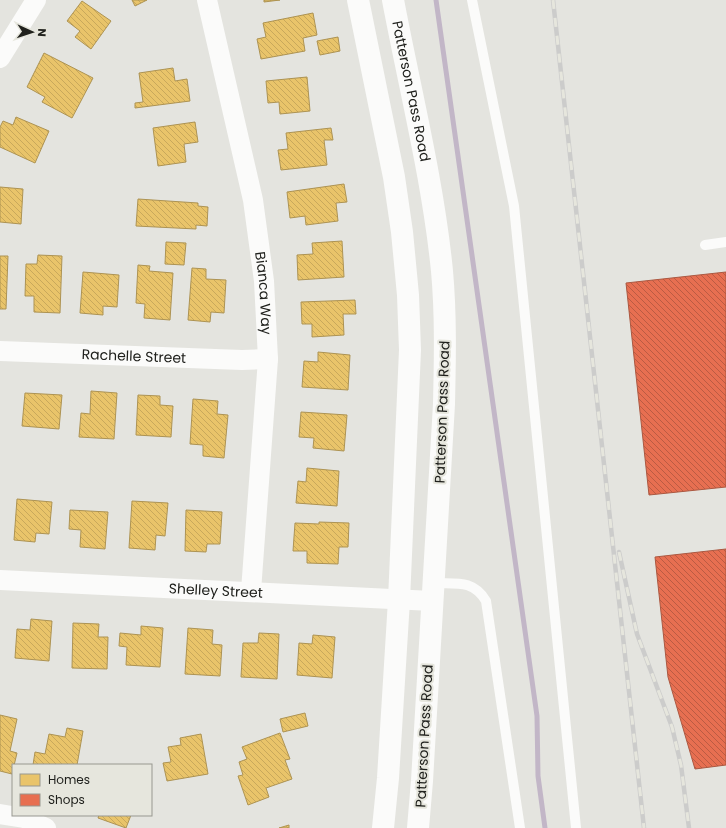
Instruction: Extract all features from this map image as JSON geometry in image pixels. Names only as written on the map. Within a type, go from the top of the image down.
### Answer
[{"type":"main road","points":[[358,0],[394,177],[402,232],[408,295],[410,350],[409,406],[399,600],[388,778],[383,828]]},
{"type":"main road","name":"Patterson Pass Road","points":[[393,0],[434,209],[442,272],[446,342],[422,781],[418,828]]},
{"type":"street","points":[[0,58],[36,0]]},
{"type":"street","name":"Bianca Way","points":[[207,0],[253,200],[264,281],[268,359],[251,591]]},
{"type":"street","name":"Rachelle Street","points":[[0,350],[242,360],[268,359]]},
{"type":"street","name":"Shelley Street","points":[[0,580],[251,591],[399,600],[432,592]]},
{"type":"street","points":[[0,814],[24,818],[46,828]]},
{"type":"lane","points":[[472,0],[514,206],[576,828]]},
{"type":"lane","points":[[705,244],[726,242]]},
{"type":"lane","points":[[432,592],[468,584],[475,588],[486,601],[520,828]]},
{"type":"building: Homes","points":[[132,0],[147,0],[135,6]]},
{"type":"building: Homes","points":[[264,0],[280,0],[264,2]]},
{"type":"building: Homes","points":[[82,1],[111,21],[91,49],[75,37],[80,31],[67,21]]},
{"type":"building: Homes","points":[[313,13],[317,35],[303,38],[305,51],[261,59],[257,39],[266,37],[263,23]]},
{"type":"building: Homes","points":[[338,37],[340,51],[320,55],[317,41]]},
{"type":"building: Homes","points":[[44,53],[93,78],[72,118],[42,102],[45,97],[27,87]]},
{"type":"building: Homes","points":[[173,68],[175,81],[187,79],[190,101],[135,108],[135,103],[143,102],[139,73]]},
{"type":"building: Homes","points":[[307,77],[310,111],[280,114],[279,102],[268,103],[266,81]]},
{"type":"building: Homes","points":[[16,117],[49,131],[35,163],[0,147],[0,127],[3,121],[13,125]]},
{"type":"building: Homes","points":[[195,122],[198,142],[184,144],[186,162],[158,166],[153,128]]},
{"type":"building: Homes","points":[[331,128],[333,140],[324,140],[327,165],[281,170],[278,150],[288,149],[286,133]]},
{"type":"building: Homes","points":[[344,184],[347,202],[336,203],[338,221],[306,225],[305,216],[290,218],[287,192]]},
{"type":"building: Homes","points":[[0,187],[23,189],[21,224],[0,222]]},
{"type":"building: Homes","points":[[138,199],[198,203],[198,206],[208,207],[207,226],[196,225],[196,229],[136,226]]},
{"type":"building: Homes","points":[[342,241],[344,277],[298,280],[297,255],[313,254],[312,243]]},
{"type":"building: Homes","points":[[166,242],[186,243],[184,265],[165,264]]},
{"type":"building: Homes","points":[[38,255],[62,256],[60,313],[34,312],[34,296],[25,296],[26,264],[37,264]]},
{"type":"building: Homes","points":[[0,256],[8,256],[6,309],[0,309]]},
{"type":"building: Homes","points":[[138,265],[150,266],[149,271],[173,273],[170,320],[144,318],[145,304],[136,303]]},
{"type":"building: Homes","points":[[192,268],[206,269],[206,279],[226,280],[224,313],[211,312],[210,322],[188,320]]},
{"type":"building: Homes","points":[[83,272],[119,275],[117,307],[103,306],[103,315],[80,313]]},
{"type":"building: Homes","points":[[355,300],[356,314],[343,314],[344,335],[312,337],[312,324],[302,324],[301,302]]},
{"type":"building: Homes","points":[[318,352],[350,355],[348,390],[302,387],[304,361],[318,362]]},
{"type":"building: Homes","points":[[91,391],[117,393],[114,439],[79,437],[81,413],[90,414]]},
{"type":"building: Homes","points":[[25,393],[62,395],[59,429],[22,426]]},
{"type":"building: Homes","points":[[138,395],[160,396],[160,405],[173,406],[171,437],[136,435]]},
{"type":"building: Homes","points":[[193,399],[218,401],[217,414],[228,415],[224,458],[203,456],[203,445],[190,444]]},
{"type":"building: Homes","points":[[301,412],[347,415],[344,451],[313,448],[314,438],[299,437]]},
{"type":"building: Homes","points":[[307,468],[339,471],[337,506],[296,503],[298,481],[306,482]]},
{"type":"building: Homes","points":[[17,499],[52,502],[49,534],[36,533],[35,542],[14,540]]},
{"type":"building: Homes","points":[[132,501],[168,503],[165,536],[156,535],[155,550],[129,548]]},
{"type":"building: Homes","points":[[70,510],[108,512],[105,549],[80,547],[81,530],[69,529]]},
{"type":"building: Homes","points":[[186,510],[222,512],[220,544],[207,544],[206,552],[185,551]]},
{"type":"building: Homes","points":[[319,522],[349,523],[348,547],[339,547],[338,564],[307,563],[307,551],[293,551],[295,523],[319,524]]},
{"type":"building: Homes","points":[[31,619],[52,621],[49,661],[15,658],[17,629],[30,630]]},
{"type":"building: Homes","points":[[73,623],[99,624],[98,637],[108,637],[107,669],[72,668]]},
{"type":"building: Homes","points":[[141,626],[163,628],[160,667],[126,665],[127,647],[119,646],[120,633],[141,635]]},
{"type":"building: Homes","points":[[188,628],[213,630],[212,644],[222,645],[220,676],[185,674]]},
{"type":"building: Homes","points":[[259,633],[279,634],[277,679],[241,677],[243,643],[258,643]]},
{"type":"building: Homes","points":[[313,635],[335,637],[332,678],[297,675],[299,643],[312,644]]},
{"type":"building: Homes","points":[[305,713],[308,726],[283,732],[280,719]]},
{"type":"building: Homes","points":[[0,715],[17,719],[10,751],[17,753],[14,764],[12,764],[12,774],[0,771]]},
{"type":"building: Homes","points":[[67,728],[83,731],[77,764],[33,764],[35,752],[45,754],[49,734],[65,737]]},
{"type":"building: Homes","points":[[280,733],[290,759],[285,760],[292,779],[266,788],[269,797],[248,805],[238,776],[243,775],[239,762],[247,759],[242,747]]},
{"type":"building: Homes","points":[[201,734],[208,774],[167,781],[163,763],[171,762],[168,747],[181,745],[180,738]]},
{"type":"building: Homes","points":[[99,816],[131,816],[126,828],[98,818]]},
{"type":"building: Homes","points":[[289,825],[289,828],[279,828]]},
{"type":"building: Shops","points":[[726,272],[726,487],[649,495],[626,283]]},
{"type":"building: Shops","points":[[726,549],[726,765],[695,769],[668,677],[655,557]]},
{"type":"waterway","points":[[436,0],[537,716],[538,776],[545,828]]},
{"type":"railway","points":[[553,0],[644,828]]},
{"type":"railway","points":[[619,552],[637,634],[672,727],[681,765],[689,828]]}]
